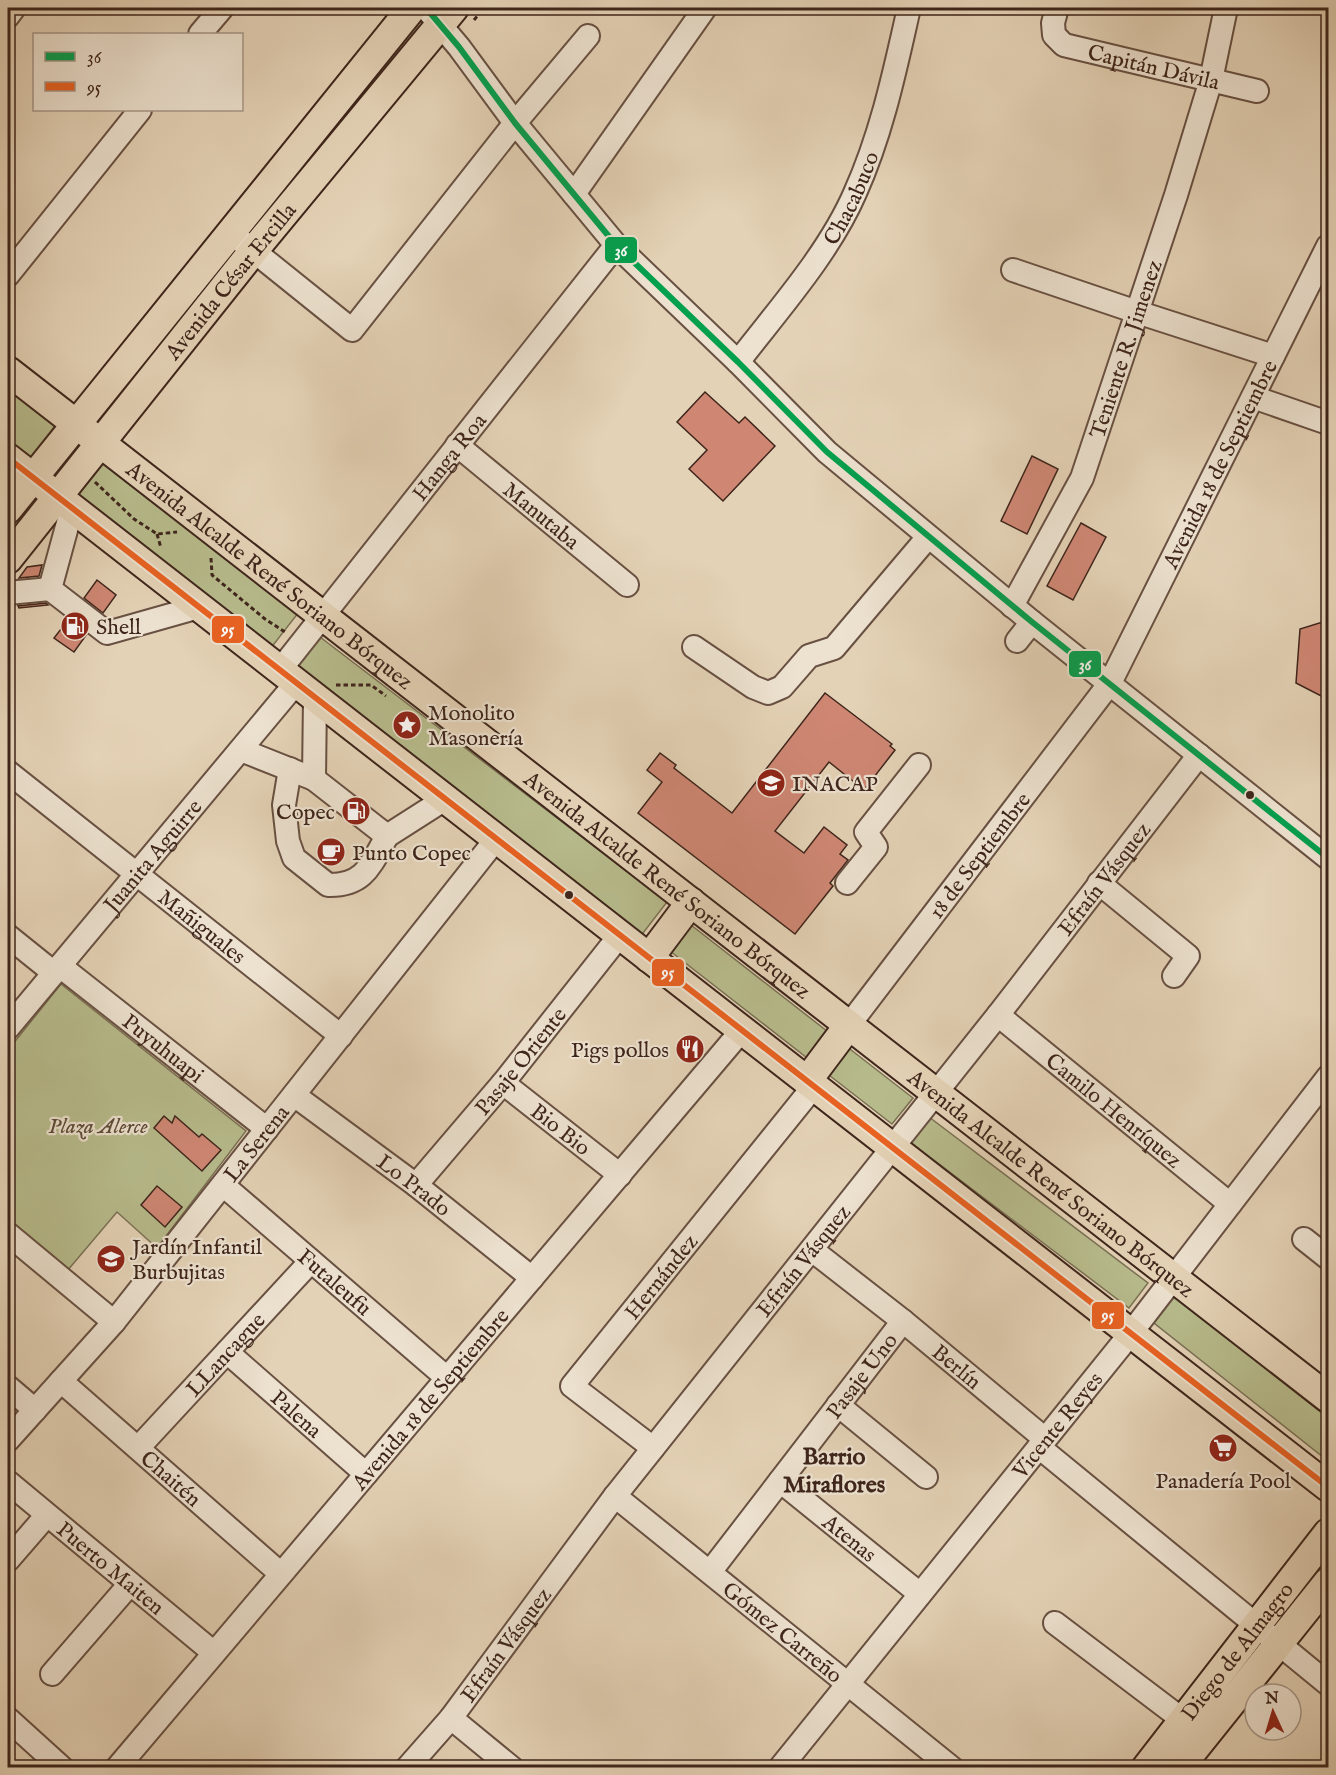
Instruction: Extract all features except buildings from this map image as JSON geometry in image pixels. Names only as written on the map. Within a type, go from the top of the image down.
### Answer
[{"type":"main road","name":"Avenida César Ercilla","points":[[8,508],[412,8]]},
{"type":"main road","name":"Avenida César Ercilla","points":[[8,558],[65,502],[81,468],[100,443],[440,13]]},
{"type":"main road","name":"Avenida Alcalde René Soriano Bórquez","points":[[8,371],[1329,1398]]},
{"type":"main road","points":[[8,458],[1329,1487]]},
{"type":"main road","points":[[649,958],[691,902]]},
{"type":"main road","points":[[811,1084],[849,1025]]},
{"type":"main road","name":"Diego de Almagro","points":[[1146,1767],[1329,1533]]},
{"type":"main road","name":"Diego de Almagro","points":[[1179,1767],[1329,1582]]},
{"type":"street","points":[[8,16],[14,8]]},
{"type":"street","points":[[201,33],[222,8]]},
{"type":"street","points":[[574,194],[705,8]]},
{"type":"street","name":"Chacabuco","points":[[738,362],[811,267],[837,229],[855,193],[886,110],[909,8]]},
{"type":"street","name":"Capitán Dávila","points":[[1057,8],[1053,23],[1054,35],[1064,45],[1257,92]]},
{"type":"street","name":"Teniente R. Jimenez","points":[[1012,606],[1082,478],[1176,195],[1211,80],[1226,8]]},
{"type":"street","points":[[440,13],[515,123],[616,245],[738,362],[827,452],[1012,606],[1329,858]]},
{"type":"street","points":[[230,232],[352,330],[515,123],[588,36]]},
{"type":"street","points":[[8,275],[139,111]]},
{"type":"street","name":"Hanga Roa","points":[[297,683],[301,643],[616,245]]},
{"type":"street","name":"Avenida 18 de Septiembre","points":[[1110,683],[1329,246]]},
{"type":"street","points":[[1013,270],[1273,356]]},
{"type":"street","points":[[1253,397],[1329,423]]},
{"type":"street","name":"Manutaba","points":[[457,445],[627,585]]},
{"type":"street","points":[[50,589],[65,502]]},
{"type":"street","points":[[694,647],[753,687],[768,693],[782,687],[809,656],[834,648],[928,537]]},
{"type":"street","points":[[8,593],[50,589],[107,633],[199,607]]},
{"type":"street","points":[[1017,641],[1032,622]]},
{"type":"street","points":[[297,683],[314,779]]},
{"type":"street","name":"Juanita Aguirre","points":[[8,1028],[297,683]]},
{"type":"street","name":"18 de Septiembre","points":[[849,1025],[1110,683]]},
{"type":"street","points":[[241,750],[314,779],[387,836]]},
{"type":"street","name":"Efraín Vásquez","points":[[407,1767],[451,1718],[615,1496],[999,1015],[1199,755]]},
{"type":"street","points":[[847,883],[876,847],[866,832],[919,765]]},
{"type":"street","points":[[290,769],[284,805],[288,840],[294,858],[328,885],[347,883],[367,872],[387,836],[445,799]]},
{"type":"street","name":"Mañiguales","points":[[8,772],[341,1036]]},
{"type":"street","name":"La Serena","points":[[8,1440],[114,1322],[497,838]]},
{"type":"street","points":[[1099,883],[1188,956],[1174,976]]},
{"type":"street","name":"Pasaje Oriente","points":[[416,1185],[503,1083],[620,935]]},
{"type":"street","name":"Puyuhuapi","points":[[8,936],[57,969],[267,1129]]},
{"type":"street","name":"Camilo Henríquez","points":[[999,1015],[1230,1204]]},
{"type":"street","name":"Avenida 18 de Septiembre","points":[[117,1767],[742,1030]]},
{"type":"street","name":"Vicente Reyes","points":[[780,1767],[1131,1333],[1329,1077]]},
{"type":"street","name":"Bio Bio","points":[[503,1083],[620,1175]]},
{"type":"street","name":"Hernández","points":[[653,1448],[572,1386],[811,1084]]},
{"type":"street","name":"Lo Prado","points":[[294,1095],[416,1185],[532,1278]]},
{"type":"street","name":"Futaleufu","points":[[223,1185],[447,1378]]},
{"type":"street","points":[[8,1234],[114,1322]]},
{"type":"street","points":[[1304,1239],[1329,1258]]},
{"type":"street","name":"Berlín","points":[[812,1250],[903,1321],[1042,1443],[1329,1684]]},
{"type":"street","name":"LLancague","points":[[138,1448],[311,1261]]},
{"type":"street","name":"Pasaje Uno","points":[[710,1572],[903,1321]]},
{"type":"street","name":"Palena","points":[[227,1352],[366,1474]]},
{"type":"street","name":"Chaitén","points":[[61,1381],[281,1574]]},
{"type":"street","points":[[8,1387],[35,1410]]},
{"type":"street","points":[[838,1405],[926,1477]]},
{"type":"street","name":"Atenas","points":[[780,1481],[920,1594]]},
{"type":"street","name":"Puerto Maiten","points":[[8,1482],[214,1653]]},
{"type":"street","name":"Gómez Carreño","points":[[615,1496],[952,1767]]},
{"type":"street","points":[[8,1560],[47,1515]]},
{"type":"street","points":[[52,1674],[130,1584]]},
{"type":"street","points":[[1055,1623],[1182,1720]]},
{"type":"street","points":[[451,1718],[512,1767]]},
{"type":"street","points":[[8,1719],[62,1767]]},
{"type":"path","points":[[81,468],[134,519],[157,534]]},
{"type":"path","points":[[212,575],[265,619],[301,643]]},
{"type":"green space","points":[[8,383],[58,422],[29,459],[8,442]]},
{"type":"green space","points":[[100,459],[299,612],[267,653],[69,500]]},
{"type":"green space","points":[[320,637],[667,902],[640,937],[293,672]]},
{"type":"green space","points":[[691,925],[832,1035],[811,1061],[670,951]]},
{"type":"green space","name":"Plaza Alerce","points":[[61,984],[246,1131],[157,1248],[117,1212],[67,1271],[8,1219],[8,1050]]},
{"type":"green space","points":[[846,1046],[913,1098],[892,1124],[825,1072]]},
{"type":"green space","points":[[929,1117],[1148,1283],[1129,1308],[910,1142]]},
{"type":"green space","points":[[1175,1296],[1328,1418],[1328,1461],[1154,1323]]},
{"type":"transit line","name":"36","points":[[426,8],[459,47],[515,123],[616,245],[738,362],[827,452],[1032,622],[1328,858]]},
{"type":"transit line","name":"95","points":[[8,458],[1328,1487]]},
{"type":"place","name":"Shell","points":[[75,626]]},
{"type":"place","name":"Monolito Masonería","points":[[407,725]]},
{"type":"place","name":"INACAP","points":[[771,783]]},
{"type":"place","name":"Copec","points":[[356,811]]},
{"type":"place","name":"Punto Copec","points":[[331,852]]},
{"type":"place","name":"Pigs pollos","points":[[690,1049]]},
{"type":"place","name":"Jardín Infantil Burbujitas","points":[[111,1259]]},
{"type":"place","name":"Panadería Pool","points":[[1223,1448]]},
{"type":"district","name":"Barrio Miraflores","points":[[834,1470]]}]
